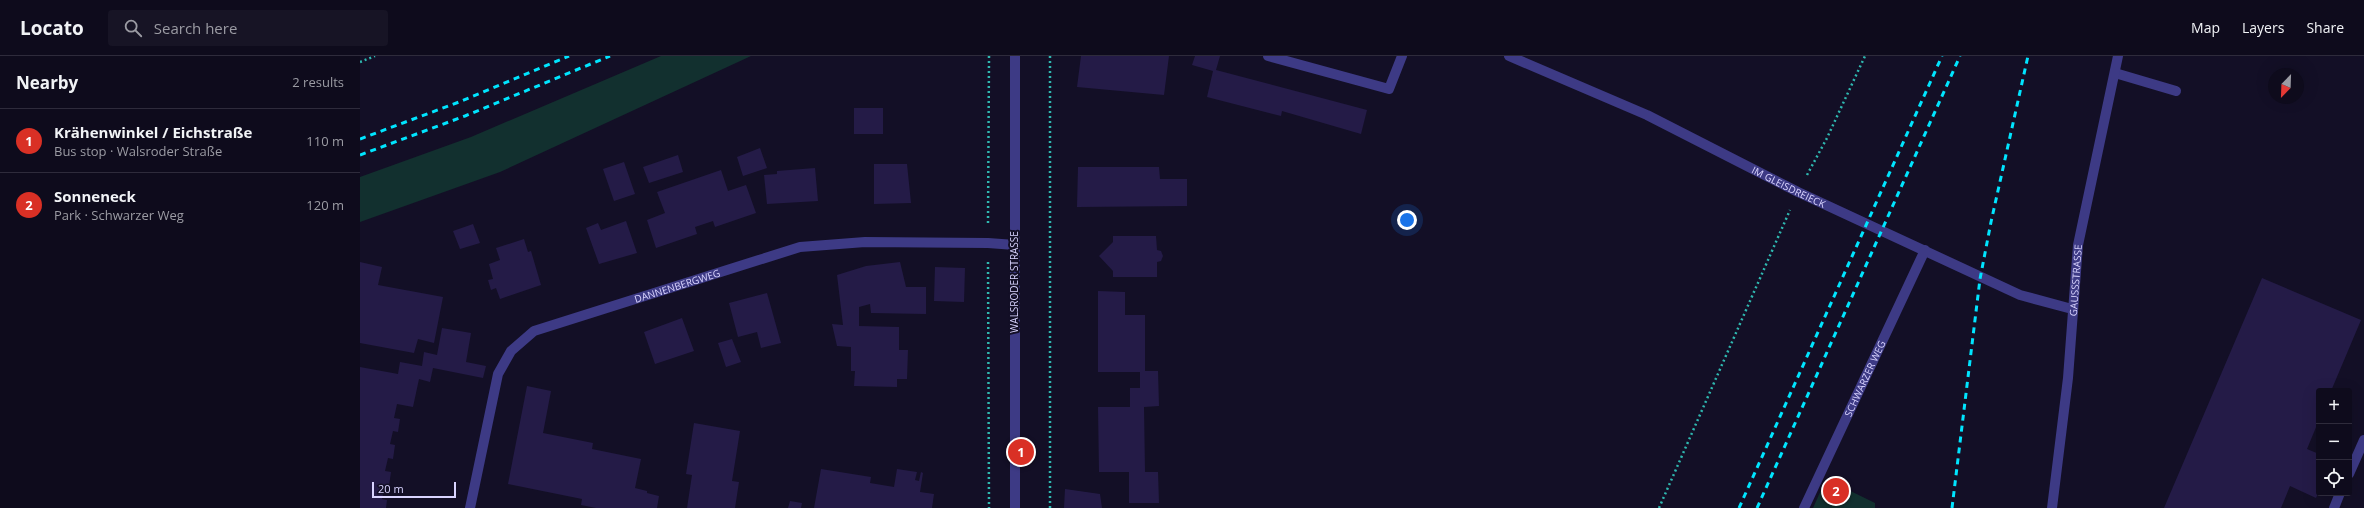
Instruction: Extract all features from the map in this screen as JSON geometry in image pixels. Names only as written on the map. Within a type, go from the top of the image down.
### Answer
[{"type":"street","name":"WALSRODER STRASSE","points":[[1014,508],[1015,56]]},
{"type":"street","points":[[1268,56],[1389,89],[1402,56]]},
{"type":"street","name":"IM GLEISDREIECK","points":[[1509,56],[1648,115],[1798,192],[1925,250],[2020,296],[2072,309]]},
{"type":"street","name":"GAUSSSTRASSE","points":[[2052,508],[2068,378],[2078,245],[2118,56]]},
{"type":"street","points":[[2114,73],[2176,90]]},
{"type":"street","name":"DANNENBERGWEG","points":[[470,508],[498,374],[511,351],[534,331],[800,247],[865,242],[988,243],[1014,245]]},
{"type":"street","name":"SCHWARZER WEG","points":[[1804,508],[1925,250]]},
{"type":"street","points":[[2352,467],[2364,440]]},
{"type":"street","points":[[2334,508],[2339,496]]},
{"type":"path","points":[[360,62],[375,56]]},
{"type":"path","points":[[989,56],[989,508]]},
{"type":"path","points":[[1050,56],[1050,508]]},
{"type":"path","points":[[1659,508],[1798,192],[1827,138],[1864,56]]},
{"type":"green space","points":[[661,56],[751,56],[500,172],[360,222],[360,177],[471,137]]},
{"type":"green space","points":[[1826,479],[1875,503],[1875,508],[1813,508]]},
{"type":"building","points":[[1081,56],[1169,56],[1164,95],[1077,87]]},
{"type":"building","points":[[1195,56],[1220,56],[1216,70],[1367,110],[1361,134],[1282,111],[1281,116],[1207,97],[1213,71],[1192,65]]},
{"type":"building","points":[[854,108],[883,108],[883,134],[854,134]]},
{"type":"building","points":[[760,148],[767,168],[743,176],[737,157]]},
{"type":"building","points":[[678,155],[683,172],[649,183],[643,167]]},
{"type":"building","points":[[624,162],[635,194],[614,201],[603,169]]},
{"type":"building","points":[[874,164],[907,164],[911,203],[874,204]]},
{"type":"building","points":[[1078,167],[1159,167],[1160,179],[1187,179],[1187,206],[1077,207]]},
{"type":"building","points":[[815,168],[818,201],[767,204],[764,175],[777,174],[777,171]]},
{"type":"building","points":[[721,170],[728,191],[746,185],[756,213],[715,227],[713,221],[695,227],[697,234],[656,248],[647,220],[665,213],[657,192]]},
{"type":"building","points":[[626,221],[637,253],[599,264],[586,228],[598,223],[601,230]]},
{"type":"building","points":[[473,224],[480,243],[460,249],[453,231]]},
{"type":"building","points":[[1113,236],[1156,236],[1157,250],[1161,251],[1163,256],[1161,261],[1157,262],[1157,277],[1113,277],[1113,271],[1099,256],[1113,242]]},
{"type":"building","points":[[524,239],[528,252],[531,251],[541,285],[500,299],[496,288],[491,290],[488,280],[493,279],[489,264],[500,260],[496,248]]},
{"type":"building","points":[[360,262],[382,267],[378,285],[443,297],[434,343],[418,339],[414,353],[360,343]]},
{"type":"building","points":[[900,262],[906,287],[926,287],[926,314],[871,313],[870,304],[859,307],[859,326],[899,327],[899,350],[908,350],[907,379],[897,379],[897,387],[854,386],[855,371],[851,371],[851,347],[837,346],[832,324],[843,325],[837,275],[866,266]]},
{"type":"building","points":[[935,267],[965,268],[964,302],[934,301]]},
{"type":"building","points":[[2262,278],[2361,320],[2332,388],[2316,388],[2316,427],[2307,449],[2316,453],[2316,498],[2290,486],[2281,508],[2164,508]]},
{"type":"building","points":[[1098,291],[1125,292],[1125,315],[1145,315],[1145,371],[1158,371],[1159,406],[1144,407],[1145,472],[1158,472],[1159,503],[1129,503],[1129,472],[1099,472],[1098,407],[1130,407],[1130,388],[1140,388],[1140,372],[1098,372]]},
{"type":"building","points":[[767,293],[781,343],[761,348],[757,332],[738,337],[729,303]]},
{"type":"building","points":[[682,318],[694,351],[655,364],[644,332]]},
{"type":"building","points":[[442,328],[471,333],[466,362],[486,366],[483,378],[433,368],[430,382],[419,379],[413,407],[397,404],[394,418],[400,419],[398,432],[393,431],[390,444],[395,445],[393,459],[388,458],[385,471],[391,472],[389,486],[385,485],[382,499],[387,500],[386,508],[360,508],[360,367],[398,374],[400,362],[422,366],[424,352],[437,355]]},
{"type":"building","points":[[732,339],[741,362],[726,367],[718,343]]},
{"type":"building","points":[[527,386],[551,391],[543,433],[593,443],[592,449],[641,459],[635,488],[659,496],[657,508],[596,508],[581,505],[582,499],[508,484]]},
{"type":"building","points":[[694,423],[740,431],[732,481],[739,482],[735,508],[687,508],[692,475],[686,474]]},
{"type":"building","points":[[821,469],[871,477],[870,483],[894,487],[897,469],[917,472],[915,480],[919,481],[921,472],[923,473],[920,492],[934,494],[932,508],[814,508]]},
{"type":"building","points":[[1065,489],[1100,494],[1102,508],[1064,508]]},
{"type":"building","points":[[790,501],[802,503],[801,508],[788,508]]},
{"type":"railway","points":[[360,139],[459,102],[569,56]]},
{"type":"railway","points":[[360,155],[465,116],[610,56]]},
{"type":"railway","points":[[1739,508],[1942,56]]},
{"type":"railway","points":[[1757,508],[1960,56]]},
{"type":"railway","points":[[1952,508],[1980,279],[1991,222],[2028,56]]},
{"type":"place","name":"Krähenwinkel / Eichstraße","points":[[1021,452]]},
{"type":"place","name":"Sonneneck","points":[[1836,491]]}]
